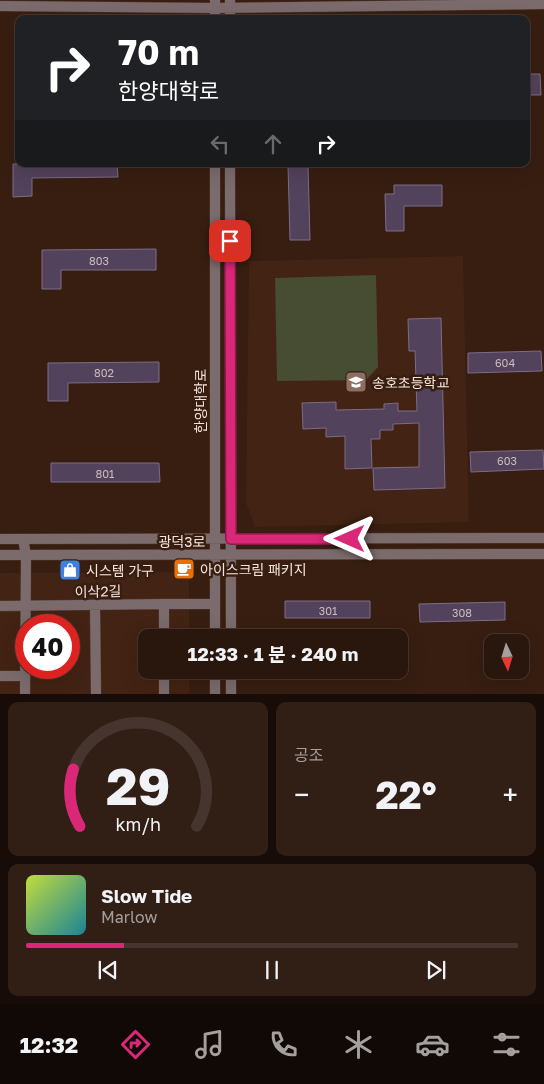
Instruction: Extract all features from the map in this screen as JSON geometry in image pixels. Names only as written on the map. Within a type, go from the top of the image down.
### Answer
[{"type":"street","points":[[0,6],[215,9],[230,4],[468,2],[544,4]]},
{"type":"street","name":"한양대학로","points":[[215,167],[215,629]]},
{"type":"street","points":[[230,167],[231,629]]},
{"type":"street","name":"광덕3로","points":[[0,539],[544,538]]},
{"type":"street","points":[[23,539],[26,555],[25,614]]},
{"type":"street","name":"광덕3로","points":[[0,555],[544,554]]},
{"type":"street","points":[[164,604],[164,629]]},
{"type":"street","name":"이삭2길","points":[[0,606],[214,604]]},
{"type":"street","points":[[96,605],[96,694]]},
{"type":"street","points":[[0,676],[15,676]]},
{"type":"street","points":[[25,679],[25,694]]},
{"type":"street","points":[[164,679],[164,694]]},
{"type":"street","points":[[215,679],[216,694]]},
{"type":"street","points":[[231,679],[231,694]]},
{"type":"shaded area","name":"송호초등학교","points":[[463,256],[469,522],[255,527],[246,503],[249,261]]},
{"type":"shaded area","points":[[189,572],[189,629],[138,629],[138,679],[189,679],[189,694],[0,694],[0,573]]},
{"type":"green space","points":[[376,275],[378,367],[366,380],[277,381],[275,278]]},
{"type":"building","points":[[530,74],[540,74],[541,95],[530,95]]},
{"type":"building","points":[[13,164],[15,164],[15,167],[117,167],[118,177],[32,178],[32,196],[13,197]]},
{"type":"building","points":[[288,167],[308,167],[310,240],[290,240]]},
{"type":"building","points":[[394,185],[442,185],[442,206],[404,206],[404,231],[386,231],[385,194],[394,194]]},
{"type":"building","points":[[156,249],[156,270],[61,270],[61,289],[42,289],[42,250]]},
{"type":"building","name":"송호초등학교","points":[[441,318],[445,488],[374,490],[373,468],[419,467],[419,423],[393,424],[393,430],[380,430],[380,439],[371,439],[372,468],[345,469],[345,436],[326,437],[326,428],[303,429],[302,403],[336,402],[336,410],[384,409],[384,404],[398,403],[398,411],[417,411],[415,351],[409,351],[408,319]]},
{"type":"building","points":[[541,351],[542,371],[468,373],[468,353]]},
{"type":"building","points":[[159,362],[159,382],[68,383],[68,401],[48,401],[48,363]]},
{"type":"building","points":[[543,450],[544,469],[471,472],[470,452]]},
{"type":"building","points":[[51,463],[159,463],[160,482],[51,482]]},
{"type":"building","points":[[285,601],[370,601],[370,618],[285,618]]},
{"type":"building","points":[[505,602],[505,620],[420,622],[419,604]]},
{"type":"place","name":"송호초등학교","points":[[356,382]]},
{"type":"place","name":"아이스크림 패키지","points":[[184,569]]},
{"type":"place","name":"시스템 가구","points":[[70,570]]},
{"type":"route","points":[[230,241],[231,539],[350,539]]}]
